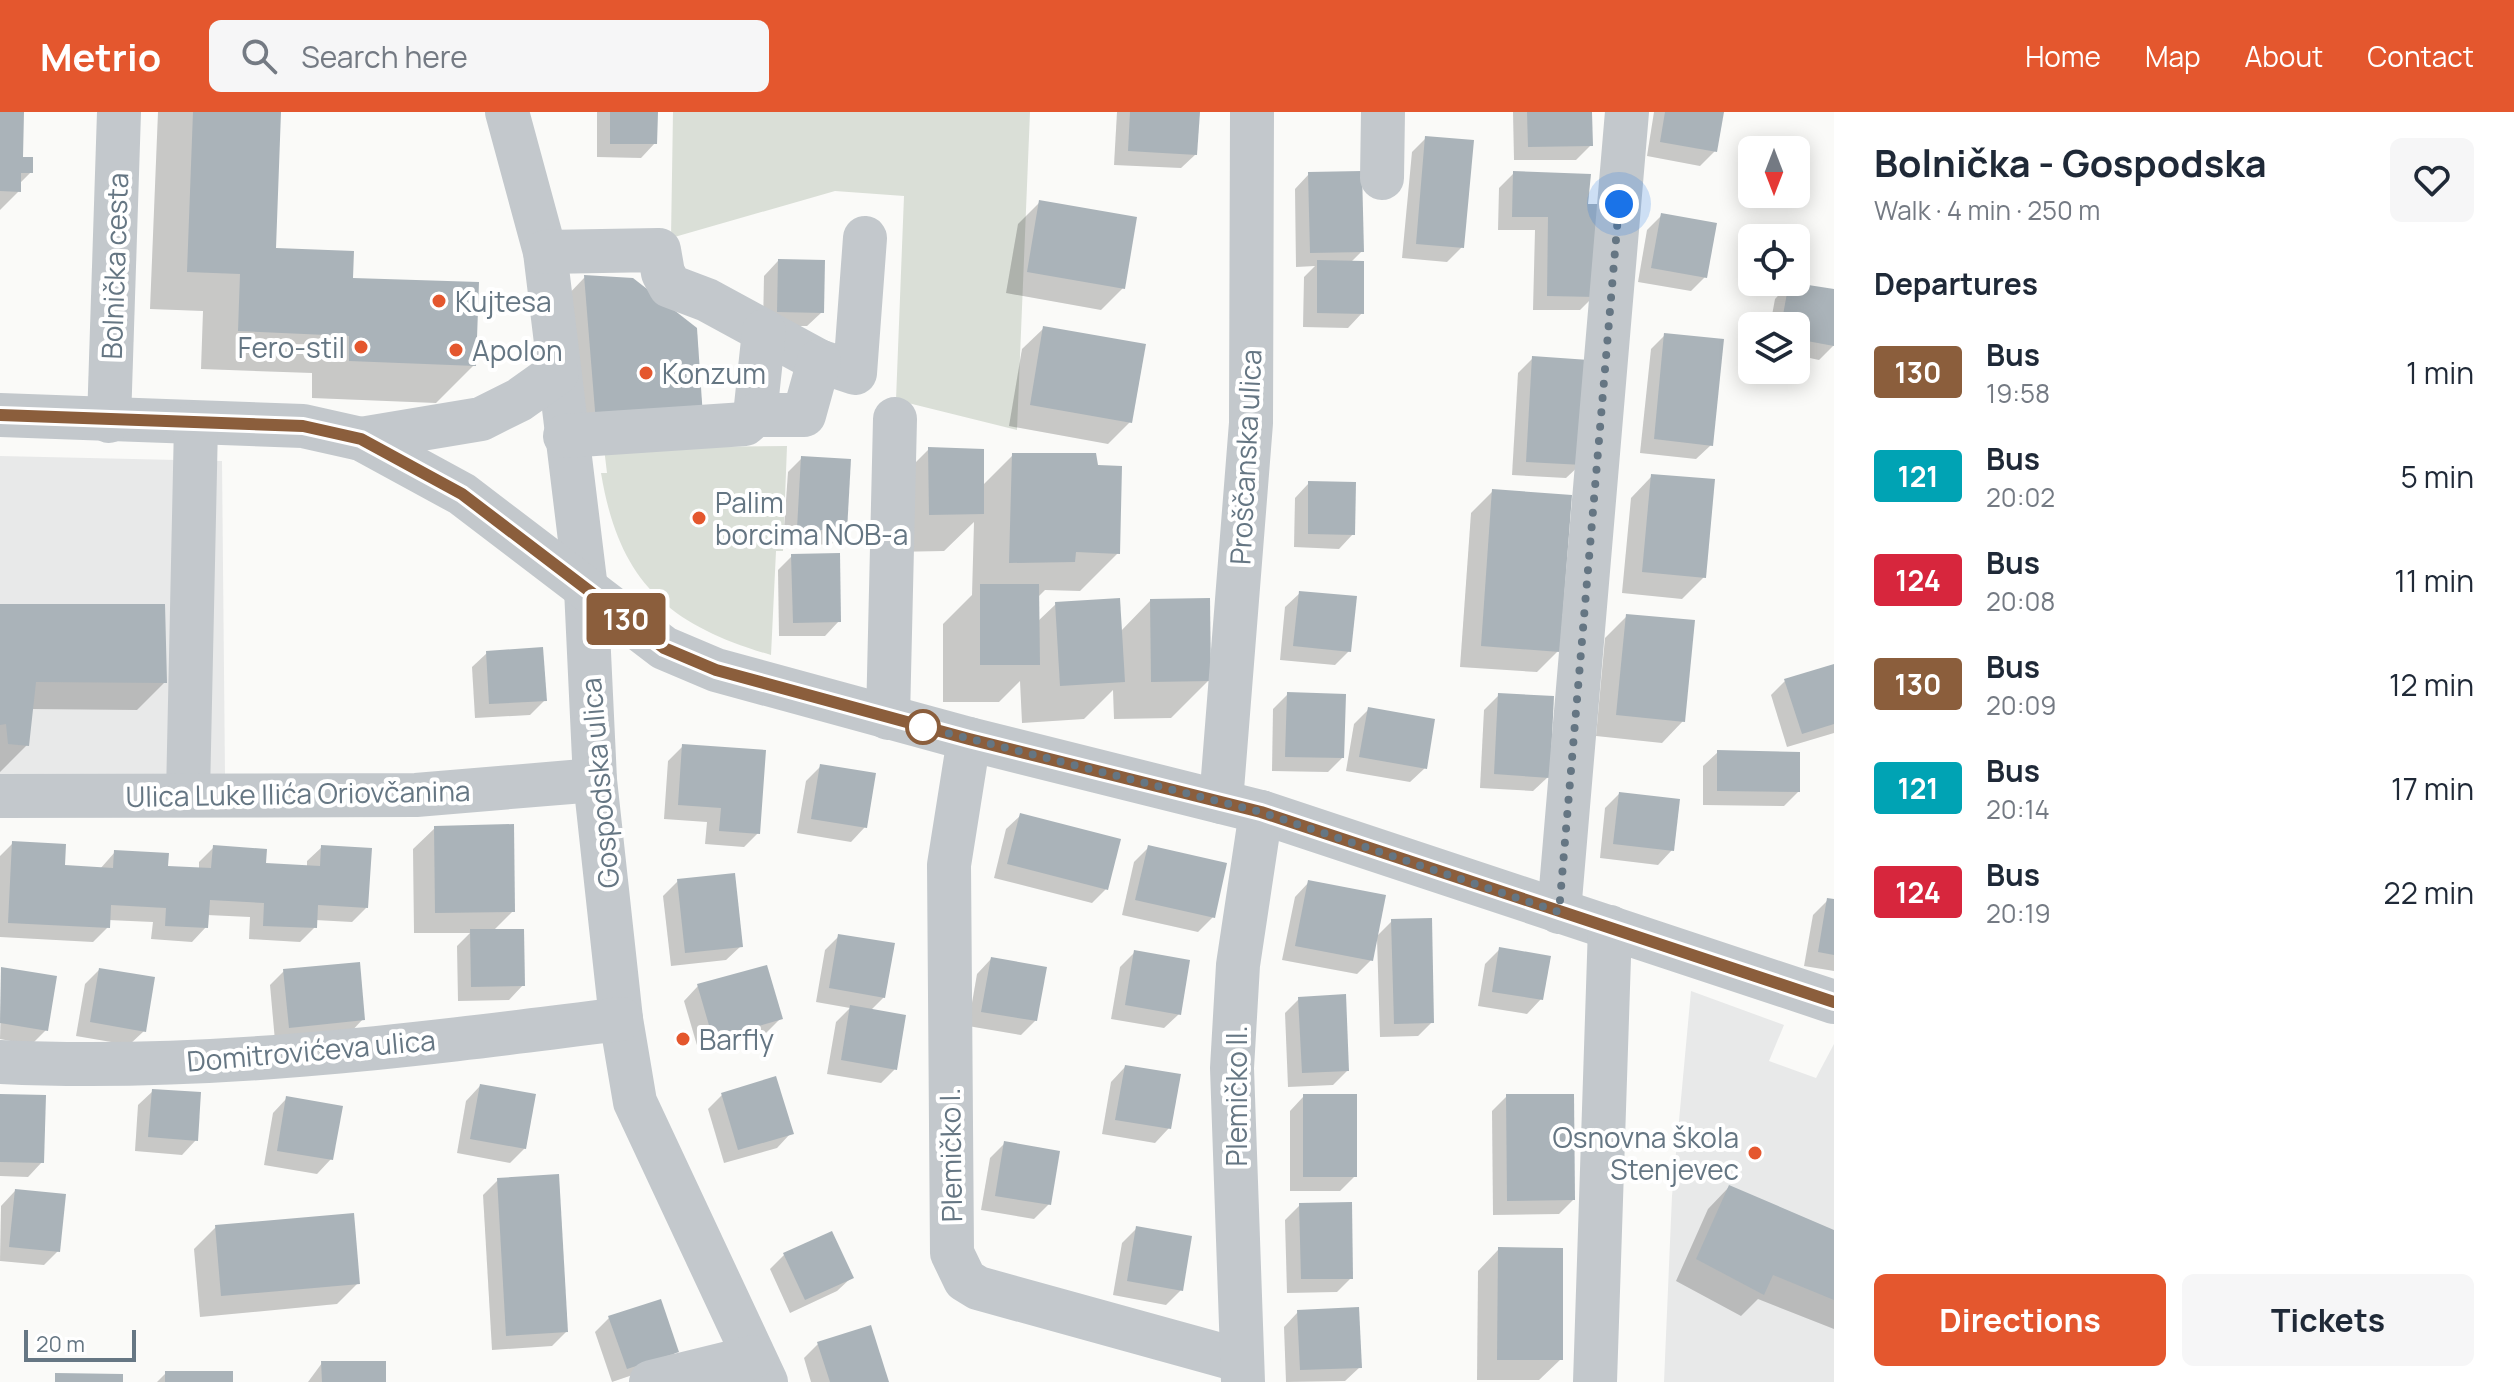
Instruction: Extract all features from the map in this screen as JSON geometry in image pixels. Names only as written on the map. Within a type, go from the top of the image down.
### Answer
[{"type":"street","name":"Bolnička cesta","points":[[109,421],[119,112]]},
{"type":"street","name":"Gospodska ulica","points":[[507,112],[545,252],[557,373],[586,589],[595,780],[621,1019],[635,1102],[759,1370]]},
{"type":"street","name":"Proščanska ulica","points":[[1241,807],[1251,423],[1252,112]]},
{"type":"street","points":[[1382,178],[1383,112]]},
{"type":"street","points":[[1559,912],[1627,112]]},
{"type":"street","points":[[545,252],[659,250],[663,273],[670,286],[707,300],[819,361],[855,373],[865,238]]},
{"type":"street","points":[[565,436],[745,424],[755,415],[764,331]]},
{"type":"street","points":[[755,415],[804,415],[819,361]]},
{"type":"street","points":[[361,439],[481,419],[519,400],[557,373]]},
{"type":"street","points":[[0,415],[303,426],[361,439],[462,494],[664,648],[683,658],[888,718],[1241,807],[1834,1002]]},
{"type":"street","points":[[888,718],[895,419]]},
{"type":"street","points":[[188,795],[196,424]]},
{"type":"street","name":"Plemičko I.","points":[[969,739],[949,865],[952,1253],[965,1280],[978,1288],[1243,1371]]},
{"type":"street","name":"Ulica Luke Ilića Oriovčanina","points":[[0,796],[416,795],[595,780]]},
{"type":"street","name":"Plemičko II.","points":[[1241,807],[1238,965],[1232,1068],[1243,1371]]},
{"type":"street","points":[[1595,1382],[1610,927]]},
{"type":"street","name":"Domitrovićeva ulica","points":[[0,1062],[69,1065],[259,1060],[621,1019]]},
{"type":"street","points":[[651,1382],[759,1370]]},
{"type":"shaded area","points":[[673,112],[1030,112],[1017,430],[896,400],[904,196],[835,191],[671,238]]},
{"type":"shaded area","points":[[787,446],[783,551],[776,551],[771,655],[704,629],[654,594],[636,571],[621,543],[609,511],[601,473],[607,473],[604,448]]},
{"type":"shaded area","points":[[0,456],[222,461],[225,775],[0,779]]},
{"type":"shaded area","name":"Osnovna škola Stenjevec","points":[[1691,991],[1784,1025],[1769,1061],[1816,1078],[1834,1044],[1834,1382],[1664,1382],[1672,1196]]},
{"type":"building","points":[[0,112],[24,112],[23,157],[33,157],[33,173],[21,173],[21,192],[0,191]]},
{"type":"building","points":[[193,112],[281,112],[276,248],[354,251],[353,278],[479,282],[476,366],[349,361],[349,336],[238,331],[240,274],[187,272]]},
{"type":"building","points":[[610,112],[658,112],[657,144],[610,144]]},
{"type":"building","points":[[1130,112],[1200,112],[1197,155],[1128,151]]},
{"type":"building","points":[[1527,112],[1592,112],[1593,146],[1528,147]]},
{"type":"building","points":[[1665,112],[1724,112],[1717,152],[1660,142]]},
{"type":"building","points":[[1425,136],[1474,140],[1464,248],[1416,244]]},
{"type":"building","points":[[1362,171],[1364,252],[1310,253],[1308,172]]},
{"type":"building","points":[[1513,171],[1591,174],[1588,204],[1598,204],[1596,297],[1547,296],[1548,217],[1512,217]]},
{"type":"building","points":[[1039,200],[1137,217],[1125,289],[1027,272]]},
{"type":"building","points":[[1661,213],[1717,223],[1707,278],[1651,268]]},
{"type":"building","points":[[778,259],[825,260],[824,313],[777,312]]},
{"type":"building","points":[[1317,260],[1364,261],[1364,314],[1317,313]]},
{"type":"building","name":"Konzum","points":[[584,275],[633,278],[697,328],[703,417],[596,423]]},
{"type":"building","points":[[1810,285],[1834,289],[1834,346],[1810,342],[1810,312],[1784,312],[1786,296],[1810,296]]},
{"type":"building","points":[[1043,326],[1146,344],[1132,423],[1030,405]]},
{"type":"building","points":[[1664,333],[1724,339],[1713,446],[1654,439]]},
{"type":"building","points":[[1532,356],[1589,360],[1583,465],[1526,462]]},
{"type":"building","points":[[928,447],[984,449],[984,514],[929,515]]},
{"type":"building","points":[[1012,453],[1096,453],[1098,465],[1122,466],[1120,554],[1076,552],[1075,562],[1009,563]]},
{"type":"building","points":[[801,456],[851,459],[847,531],[797,529]]},
{"type":"building","points":[[1651,474],[1715,479],[1706,578],[1642,572]]},
{"type":"building","points":[[1308,481],[1356,482],[1355,535],[1308,534]]},
{"type":"building","points":[[1492,489],[1572,495],[1560,652],[1481,646]]},
{"type":"building","points":[[840,553],[841,622],[793,623],[791,554]]},
{"type":"building","points":[[980,584],[1039,584],[1040,665],[980,665]]},
{"type":"building","points":[[1299,591],[1357,596],[1351,652],[1293,646]]},
{"type":"building","points":[[1120,598],[1125,682],[1060,686],[1055,602]]},
{"type":"building","points":[[1210,598],[1211,681],[1151,682],[1150,599]]},
{"type":"building","points":[[0,604],[165,604],[167,683],[36,682],[29,746],[8,744],[6,724],[0,725]]},
{"type":"building","points":[[1626,614],[1695,620],[1685,722],[1616,715]]},
{"type":"building","points":[[543,647],[547,701],[489,704],[486,651]]},
{"type":"building","points":[[1834,664],[1834,724],[1802,734],[1784,679]]},
{"type":"building","points":[[1287,692],[1346,694],[1344,758],[1285,757]]},
{"type":"building","points":[[1498,693],[1554,696],[1550,778],[1494,774]]},
{"type":"building","points":[[1368,707],[1435,719],[1427,769],[1359,757]]},
{"type":"building","points":[[682,744],[766,750],[760,834],[719,831],[721,808],[678,805]]},
{"type":"building","points":[[1717,750],[1800,752],[1800,792],[1717,791]]},
{"type":"building","points":[[820,764],[876,773],[867,828],[811,819]]},
{"type":"building","points":[[1619,792],[1680,799],[1674,851],[1613,844]]},
{"type":"building","points":[[1020,813],[1121,839],[1108,890],[1007,864]]},
{"type":"building","points":[[514,824],[515,912],[435,913],[434,826]]},
{"type":"building","points":[[12,841],[66,844],[65,865],[113,868],[114,850],[169,853],[168,866],[211,868],[213,845],[267,849],[266,863],[320,866],[321,845],[372,848],[368,908],[318,905],[317,928],[263,926],[264,903],[210,900],[208,928],[165,926],[166,908],[111,905],[110,928],[8,923]]},
{"type":"building","points":[[1148,845],[1227,863],[1215,918],[1135,900]]},
{"type":"building","points":[[735,873],[743,947],[685,953],[677,879]]},
{"type":"building","points":[[1308,880],[1386,895],[1373,961],[1295,946]]},
{"type":"building","points":[[1827,898],[1834,899],[1834,955],[1818,952]]},
{"type":"building","points":[[1432,918],[1434,1023],[1394,1024],[1391,919]]},
{"type":"building","points":[[470,929],[524,929],[525,986],[471,987]]},
{"type":"building","points":[[838,934],[895,943],[885,998],[829,988]]},
{"type":"building","points":[[1499,947],[1551,956],[1543,1000],[1492,992]]},
{"type":"building","points":[[1134,950],[1190,960],[1181,1015],[1125,1005]]},
{"type":"building","points":[[991,957],[1047,967],[1037,1021],[981,1012]]},
{"type":"building","points":[[360,962],[365,1020],[289,1028],[283,969]]},
{"type":"building","points":[[767,965],[783,1019],[713,1039],[697,984]]},
{"type":"building","points":[[1,967],[57,976],[48,1031],[0,1023]]},
{"type":"building","points":[[99,968],[155,977],[146,1032],[90,1022]]},
{"type":"building","points":[[1346,994],[1349,1071],[1302,1073],[1298,997]]},
{"type":"building","points":[[850,1005],[906,1015],[897,1070],[841,1060]]},
{"type":"building","points":[[1125,1065],[1181,1074],[1171,1129],[1115,1120]]},
{"type":"building","points":[[776,1076],[794,1134],[738,1150],[721,1093]]},
{"type":"building","points":[[480,1084],[536,1094],[526,1149],[470,1139]]},
{"type":"building","points":[[152,1089],[201,1092],[198,1141],[148,1137]]},
{"type":"building","points":[[0,1094],[46,1095],[44,1163],[0,1162]]},
{"type":"building","points":[[1303,1094],[1357,1094],[1357,1177],[1303,1177]]},
{"type":"building","points":[[1506,1094],[1574,1094],[1575,1200],[1507,1201]]},
{"type":"building","points":[[286,1096],[343,1106],[333,1160],[277,1151]]},
{"type":"building","points":[[1004,1141],[1060,1151],[1051,1205],[995,1196]]},
{"type":"building","points":[[559,1174],[568,1332],[506,1336],[497,1178]]},
{"type":"building","points":[[1729,1185],[1834,1230],[1834,1300],[1773,1275],[1764,1295],[1696,1259]]},
{"type":"building","points":[[15,1189],[66,1194],[60,1252],[9,1247]]},
{"type":"building","points":[[1352,1202],[1353,1279],[1301,1279],[1299,1203]]},
{"type":"building","points":[[354,1213],[360,1284],[221,1296],[215,1225]]},
{"type":"building","points":[[1136,1226],[1192,1236],[1183,1291],[1127,1281]]},
{"type":"building","points":[[832,1231],[854,1278],[805,1300],[783,1253]]},
{"type":"building","points":[[1498,1247],[1563,1248],[1563,1360],[1497,1360]]},
{"type":"building","points":[[661,1299],[679,1352],[627,1369],[608,1316]]},
{"type":"building","points":[[1359,1307],[1362,1368],[1300,1370],[1297,1310]]},
{"type":"building","points":[[871,1325],[889,1382],[830,1382],[817,1342]]},
{"type":"building","points":[[321,1361],[386,1361],[386,1382],[322,1382]]},
{"type":"building","points":[[165,1371],[233,1371],[233,1382],[165,1382]]},
{"type":"building","points":[[55,1373],[123,1374],[123,1382],[55,1382]]},
{"type":"bus line","name":"130","points":[[0,415],[303,426],[361,439],[462,494],[664,648],[683,658],[716,670],[969,739],[1261,812],[1834,1002]]},
{"type":"place","name":"Kujtesa","points":[[439,301]]},
{"type":"place","name":"Fero-stil","points":[[361,347]]},
{"type":"place","name":"Apolon","points":[[456,350]]},
{"type":"place","name":"Konzum","points":[[646,373]]},
{"type":"place","name":"Palim borcima NOB-a","points":[[699,518]]},
{"type":"place","name":"Barfly","points":[[683,1039]]},
{"type":"place","name":"Osnovna škola Stenjevec","points":[[1755,1153]]},
{"type":"route","points":[[923,727],[915,725],[1261,812],[1559,912],[1619,204]]}]
